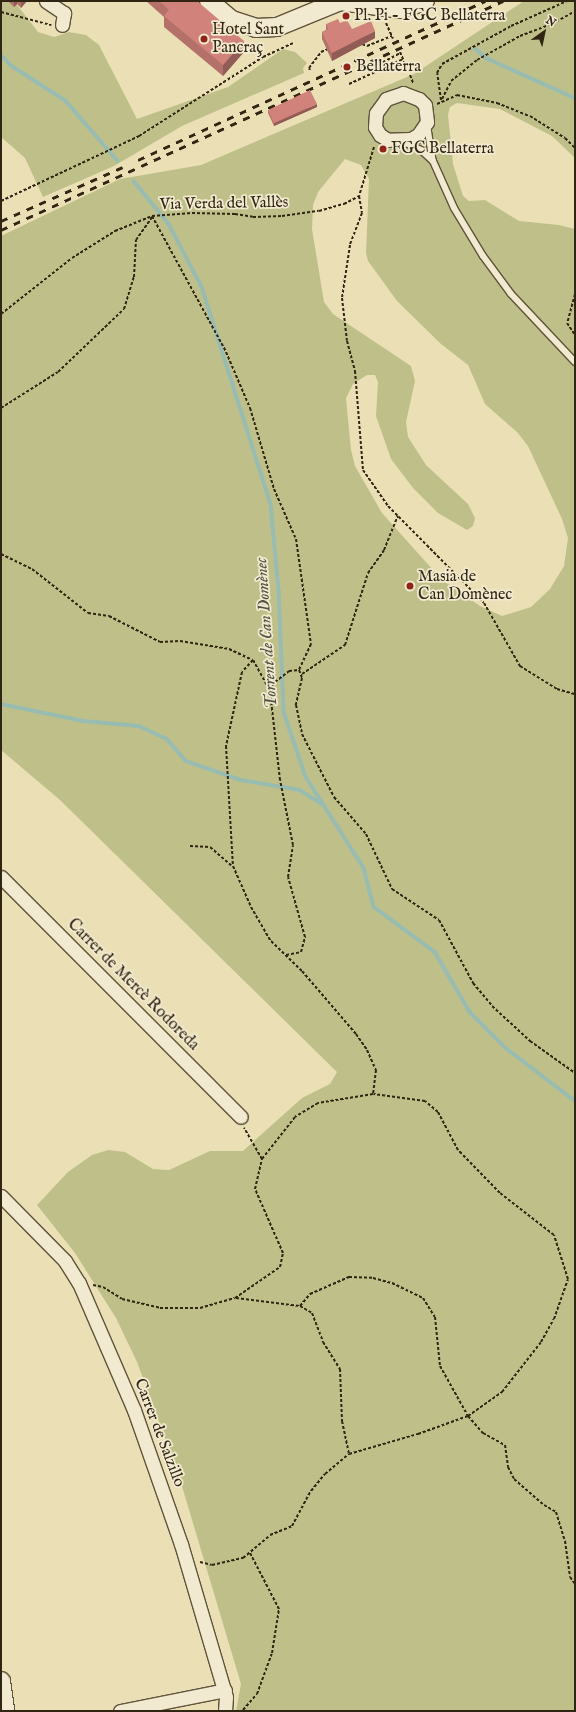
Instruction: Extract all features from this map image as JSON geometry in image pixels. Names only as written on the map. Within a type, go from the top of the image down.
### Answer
[{"type":"street","points":[[46,1],[64,13],[62,25]]},
{"type":"street","points":[[209,1],[232,20],[250,27],[277,27],[340,1],[408,9],[425,1]]},
{"type":"street","points":[[403,93],[419,99],[425,106],[427,122],[418,135],[402,141],[388,140],[380,135],[374,127],[376,113],[386,99],[403,93]]},
{"type":"street","name":"Carrer de Mercè Rodoreda","points":[[1,877],[241,1118]]},
{"type":"street","name":"Carrer de Salzillo","points":[[1,1196],[65,1261],[79,1283],[134,1410],[186,1558],[225,1690],[225,1711]]},
{"type":"street","points":[[1,1681],[5,1711]]},
{"type":"street","points":[[120,1711],[225,1690]]},
{"type":"lane","points":[[427,122],[433,161],[454,208],[483,256],[511,294],[575,362]]},
{"type":"lane","points":[[402,141],[421,150],[433,161]]},
{"type":"path","points":[[442,100],[437,73],[442,64],[511,26],[567,1]]},
{"type":"path","points":[[442,100],[451,80],[477,60],[520,36],[552,24],[575,11]]},
{"type":"path","points":[[1,12],[46,25],[62,25]]},
{"type":"path","points":[[361,43],[367,46],[392,37],[384,20]]},
{"type":"path","points":[[1,201],[139,136],[263,57],[293,43]]},
{"type":"path","points":[[310,70],[309,68],[320,52],[333,46]]},
{"type":"path","points":[[376,72],[374,67],[400,53],[406,66]]},
{"type":"path","points":[[350,84],[403,59]]},
{"type":"path","points":[[410,75],[413,83]]},
{"type":"path","points":[[437,104],[451,96],[464,95],[497,103],[530,116],[564,138],[575,148]]},
{"type":"path","points":[[374,146],[359,196],[362,213],[350,245],[342,298],[346,341],[355,371],[363,470],[398,516],[484,603],[520,666],[557,689],[575,694]]},
{"type":"path","name":"Via Verda del Vallès","points":[[1,408],[58,372],[124,309],[134,277],[136,240],[152,216],[192,213],[236,214],[253,217],[282,216],[319,211],[344,204],[359,196]]},
{"type":"path","points":[[1,314],[72,258],[115,231],[152,216],[226,352],[250,408],[274,489],[296,539],[311,644],[299,670]]},
{"type":"path","points":[[575,294],[567,323],[575,335]]},
{"type":"path","points":[[302,675],[345,645],[368,573],[384,550],[398,516]]},
{"type":"path","points":[[1,554],[32,569],[88,614],[109,616],[160,642],[180,641],[230,649],[252,660],[270,691],[280,780],[293,845],[288,877],[305,937],[300,952],[286,955]]},
{"type":"path","points":[[252,660],[242,672],[226,746],[233,866],[271,941],[286,955],[356,1034],[367,1050],[376,1070],[373,1094]]},
{"type":"path","points":[[299,670],[302,675],[296,705],[302,734],[334,797],[366,834],[392,889],[439,920],[473,983],[492,1006],[530,1041],[575,1073]]},
{"type":"path","points":[[270,691],[276,682],[289,671],[299,670]]},
{"type":"path","points":[[190,846],[210,847],[233,866]]},
{"type":"path","points":[[79,1283],[103,1287],[122,1299],[160,1308],[200,1308],[235,1298],[280,1268],[283,1253],[255,1189],[262,1159],[295,1117],[318,1104],[373,1094],[425,1101],[430,1104],[438,1112],[458,1150],[500,1193],[554,1235],[568,1279],[554,1319],[541,1342],[502,1392],[468,1416],[418,1434],[349,1454],[325,1474],[310,1491],[292,1526],[270,1535],[243,1558],[212,1565],[186,1558]]},
{"type":"path","points":[[241,1118],[247,1134],[260,1151],[262,1159]]},
{"type":"path","points":[[300,1306],[310,1294],[349,1277],[373,1278],[392,1282],[423,1298],[435,1317],[440,1366],[468,1416],[483,1433],[505,1445],[508,1467],[514,1479],[544,1505],[556,1512],[565,1541],[570,1577],[575,1584]]},
{"type":"path","points":[[235,1298],[300,1306],[312,1313],[323,1342],[340,1369],[342,1421],[349,1454]]},
{"type":"path","points":[[242,1710],[257,1694],[272,1653],[279,1610],[256,1560],[250,1553]]},
{"type":"green space","points":[[1,1],[14,1],[38,32],[54,37],[69,32],[86,35],[99,45],[137,119],[228,87],[283,49],[295,52],[307,63],[303,68],[304,73],[182,126],[114,166],[43,197],[25,158],[1,137]]},
{"type":"green space","points":[[524,1],[575,1],[575,158],[552,136],[500,109],[457,103],[450,107],[448,115],[453,164],[463,196],[469,201],[485,200],[519,221],[559,225],[575,229],[575,1711],[236,1711],[241,1684],[178,1473],[137,1362],[116,1318],[75,1253],[37,1205],[68,1172],[92,1155],[108,1150],[125,1152],[153,1169],[169,1170],[210,1151],[243,1151],[302,1098],[330,1084],[337,1072],[60,800],[1,750],[1,236],[120,179],[201,165],[414,74]],"holes":[[[345,159],[361,165],[369,179],[366,253],[368,261],[397,301],[441,344],[468,365],[485,404],[517,432],[528,446],[562,519],[568,538],[564,566],[550,589],[531,607],[502,616],[480,606],[442,580],[382,513],[355,466],[351,450],[346,398],[353,384],[367,375],[375,375],[378,382],[376,416],[391,459],[413,488],[438,513],[467,530],[473,526],[475,518],[468,504],[426,465],[408,437],[406,422],[415,381],[411,366],[333,314],[324,302],[312,229],[313,205],[318,192]]]},
{"type":"building","name":"Hotel Sant Pancraç","points":[[159,1],[197,1],[244,41],[223,65],[164,16],[169,10]]},
{"type":"building","points":[[338,19],[340,23],[347,20],[352,29],[371,21],[375,31],[332,53],[322,32],[328,29],[326,24]]},
{"type":"building","points":[[310,90],[317,104],[274,123],[268,110]]},
{"type":"waterway","points":[[475,48],[486,58],[575,98]]},
{"type":"waterway","name":"Torrent de Can Domènec","points":[[1,55],[12,66],[66,101],[118,161]]},
{"type":"waterway","name":"Torrent de Can Domènec","points":[[134,181],[169,224],[202,287],[271,504],[279,591],[284,712],[306,777],[364,868],[374,907],[435,952],[470,1012],[506,1048],[575,1101]]},
{"type":"waterway","points":[[1,704],[84,721],[139,726],[167,739],[186,761],[241,780],[300,790],[323,805]]},
{"type":"railway","points":[[138,160],[485,1]]},
{"type":"railway","points":[[1,230],[503,1]]},
{"type":"railway","points":[[1,221],[123,167]]},
{"type":"place","name":"Pl. Pi - FGC Bellaterra","points":[[346,16]]},
{"type":"place","name":"Hotel Sant Pancraç","points":[[204,39]]},
{"type":"place","name":"Bellaterra","points":[[347,67]]},
{"type":"place","name":"FGC Bellaterra","points":[[383,149]]},
{"type":"place","name":"Masia de Can Domènec","points":[[410,586]]}]
